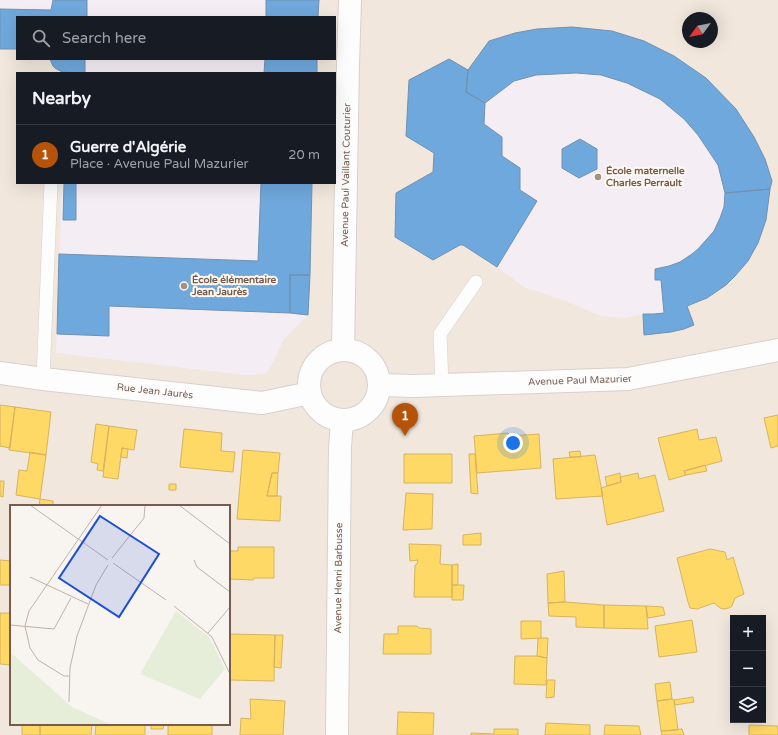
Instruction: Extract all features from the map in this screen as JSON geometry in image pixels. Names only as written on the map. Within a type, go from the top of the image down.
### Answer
[{"type":"street","name":"Avenue Paul Vaillant Couturier","points":[[343,350],[350,0]]},
{"type":"street","points":[[343,350],[354,351],[365,356],[373,364],[378,374],[380,385],[378,396],[373,407],[364,415],[354,420],[342,421],[331,418],[321,412],[314,404],[310,393],[309,380],[313,368],[320,359],[331,352],[343,350]]},
{"type":"street","name":"Avenue Paul Mazurier","points":[[380,385],[414,386],[628,379],[778,350]]},
{"type":"street","name":"Rue Jean Jaurès","points":[[0,373],[43,380],[262,403],[310,393]]},
{"type":"street","name":"Avenue Henri Barbusse","points":[[337,735],[340,446],[342,421]]},
{"type":"lane","points":[[43,380],[51,184]]},
{"type":"lane","points":[[442,385],[440,334],[476,282]]},
{"type":"shaded area","points":[[0,0],[778,0],[778,735],[0,735]]},
{"type":"shaded area","points":[[0,0],[319,0],[318,16],[16,16],[16,49],[0,49]]},
{"type":"shaded area","name":"École maternelle Charles Perrault","points":[[572,27],[612,31],[736,109],[754,137],[765,159],[772,181],[766,220],[758,243],[748,261],[726,285],[707,298],[687,306],[694,325],[684,329],[644,335],[643,314],[625,318],[601,316],[566,301],[524,287],[463,245],[460,245],[433,260],[395,237],[396,193],[433,172],[434,153],[406,136],[409,80],[449,59],[468,70],[489,41],[515,33],[537,29]]},
{"type":"shaded area","points":[[50,60],[317,60],[317,72],[61,72],[53,66]]},
{"type":"shaded area","name":"École élémentaire Jean Jaurès","points":[[62,184],[312,184],[308,315],[284,339],[266,374],[245,375],[56,353]]},
{"type":"building: Homes","points":[[0,405],[15,407],[10,448],[0,446]]},
{"type":"building: Homes","points":[[15,407],[51,412],[46,455],[9,450]]},
{"type":"building: Homes","points":[[778,415],[778,446],[771,448],[764,418]]},
{"type":"building: Homes","points":[[96,424],[109,426],[103,471],[97,470],[98,464],[91,462]]},
{"type":"building: Homes","points":[[109,426],[137,430],[134,450],[122,448],[118,479],[103,477]]},
{"type":"building: Homes","points":[[184,429],[222,433],[221,451],[235,452],[233,472],[180,467]]},
{"type":"building: Homes","points":[[697,429],[699,440],[716,437],[722,461],[684,471],[686,475],[669,480],[658,438]]},
{"type":"building: Homes","points":[[508,433],[510,436],[539,434],[541,468],[477,473],[474,436]]},
{"type":"building: Homes","points":[[122,448],[128,449],[127,458],[121,457]]},
{"type":"building: Homes","points":[[243,450],[280,453],[278,473],[272,473],[267,496],[281,496],[280,521],[237,519]]},
{"type":"building: Homes","points":[[580,451],[581,457],[570,457],[569,452]]},
{"type":"building: Homes","points":[[30,452],[46,455],[40,499],[16,495],[19,470],[27,471]]},
{"type":"building: Homes","points":[[404,454],[452,454],[452,483],[404,483]]},
{"type":"building: Homes","points":[[469,454],[475,454],[478,494],[471,493]]},
{"type":"building: Homes","points":[[595,455],[603,496],[556,499],[553,459]]},
{"type":"building: Homes","points":[[705,465],[707,471],[686,475],[684,471]]},
{"type":"building: Homes","points":[[272,473],[278,473],[277,496],[267,496]]},
{"type":"building: Homes","points":[[620,473],[621,482],[607,486],[605,477]]},
{"type":"building: Homes","points":[[638,473],[639,479],[655,475],[664,511],[607,525],[601,488],[621,482],[620,477]]},
{"type":"building: Homes","points":[[0,481],[4,481],[3,497],[0,496]]},
{"type":"building: Homes","points":[[169,484],[176,484],[176,490],[169,490]]},
{"type":"building: Homes","points":[[406,493],[433,494],[432,529],[403,530]]},
{"type":"building: Homes","points":[[40,499],[53,501],[53,505],[39,505]]},
{"type":"building: Homes","points":[[481,533],[481,545],[463,545],[463,535]]},
{"type":"building: Homes","points":[[409,544],[441,545],[440,564],[452,565],[452,597],[414,597],[415,565],[417,564],[418,560],[410,561]]},
{"type":"building: Homes","points":[[238,547],[274,547],[274,578],[254,578],[253,580],[230,579],[230,551],[238,551]]},
{"type":"building: Homes","points":[[710,549],[725,552],[727,560],[733,557],[744,594],[735,598],[732,606],[729,608],[720,608],[714,603],[697,609],[690,608],[677,558]]},
{"type":"building: Homes","points":[[0,560],[10,561],[10,585],[0,585]]},
{"type":"building: Homes","points":[[458,564],[458,585],[452,585],[452,565]]},
{"type":"building: Homes","points":[[564,571],[565,602],[548,603],[547,574]]},
{"type":"building: Homes","points":[[452,585],[464,585],[463,600],[452,600]]},
{"type":"building: Homes","points":[[565,602],[604,605],[604,628],[576,627],[576,617],[549,616],[548,603]]},
{"type":"building: Homes","points":[[604,605],[646,606],[648,629],[604,628]]},
{"type":"building: Homes","points":[[646,606],[663,607],[665,615],[648,618]]},
{"type":"building: Homes","points":[[0,613],[10,613],[10,665],[0,664]]},
{"type":"building: Homes","points":[[692,620],[697,652],[659,657],[655,626]]},
{"type":"building: Homes","points":[[521,621],[541,621],[541,638],[521,639]]},
{"type":"building: Homes","points":[[398,626],[417,626],[419,628],[431,629],[431,654],[383,654],[384,634],[398,634]]},
{"type":"building: Homes","points":[[230,634],[275,635],[274,681],[230,680]]},
{"type":"building: Homes","points":[[275,635],[283,635],[281,668],[274,667]]},
{"type":"building: Homes","points":[[548,638],[547,658],[537,656],[538,639]]},
{"type":"building: Homes","points":[[515,656],[537,656],[547,658],[546,685],[514,684]]},
{"type":"building: Homes","points":[[547,680],[555,680],[554,697],[546,698]]},
{"type":"building: Homes","points":[[670,682],[672,699],[657,701],[655,684]]},
{"type":"building: Homes","points":[[693,697],[694,702],[675,705],[674,700]]},
{"type":"building: Homes","points":[[250,699],[285,701],[283,735],[240,735],[241,718],[251,719]]},
{"type":"building: Homes","points":[[674,700],[678,730],[661,731],[657,701]]},
{"type":"building: Homes","points":[[398,712],[434,713],[433,735],[397,735]]},
{"type":"building: Homes","points":[[546,723],[590,725],[590,735],[545,735]]},
{"type":"building: Homes","points":[[22,725],[40,725],[40,735],[22,735]]},
{"type":"building: Homes","points":[[40,725],[92,725],[91,735],[40,735]]},
{"type":"building: Homes","points":[[96,725],[145,725],[145,735],[95,735]]},
{"type":"building: Homes","points":[[151,725],[164,725],[163,729],[151,729]]},
{"type":"building: Homes","points":[[168,725],[212,725],[212,735],[168,735]]},
{"type":"building: Homes","points":[[605,725],[639,726],[641,735],[604,735]]},
{"type":"building: Homes","points":[[749,725],[778,726],[778,735],[749,735]]},
{"type":"building: Homes","points":[[494,729],[518,729],[518,735],[471,735],[471,733],[494,734]]},
{"type":"building: Homes","points":[[682,729],[684,735],[662,735],[661,731]]},
{"type":"building: Schools","points":[[53,0],[87,0],[87,16],[16,16],[16,49],[0,49],[0,9],[51,10]]},
{"type":"building: Schools","points":[[266,0],[319,0],[318,16],[266,16]]},
{"type":"building: Schools","points":[[572,27],[612,31],[644,41],[674,56],[706,78],[736,109],[754,137],[765,159],[772,181],[770,189],[725,193],[718,165],[698,135],[684,119],[660,99],[627,83],[601,75],[576,73],[536,75],[514,81],[485,103],[466,92],[468,70],[489,41],[515,33],[537,29]]},
{"type":"building: Schools","points":[[449,59],[468,70],[466,92],[485,103],[484,124],[502,137],[502,156],[520,168],[520,190],[537,201],[497,267],[463,245],[460,245],[433,260],[395,237],[396,193],[433,172],[434,153],[406,136],[409,80]]},
{"type":"building: Schools","points":[[50,60],[85,60],[85,72],[62,72],[53,66]]},
{"type":"building: Schools","points":[[265,60],[317,60],[317,72],[264,72]]},
{"type":"building: Schools","points":[[580,139],[597,149],[597,169],[579,178],[562,168],[562,149]]},
{"type":"building: Schools","points":[[64,184],[76,184],[76,220],[63,220]]},
{"type":"building: Schools","points":[[261,184],[312,184],[310,275],[290,275],[290,313],[109,306],[109,336],[57,334],[59,254],[258,261]]},
{"type":"building: Schools","points":[[770,189],[766,220],[758,243],[748,261],[726,285],[707,298],[687,306],[694,325],[671,332],[644,335],[643,314],[664,313],[661,280],[655,280],[655,269],[680,262],[698,249],[714,231],[724,207],[725,193]]},
{"type":"building: Schools","points":[[290,275],[310,275],[308,315],[290,313]]},
{"type":"place","name":"École maternelle Charles Perrault","points":[[598,177]]},
{"type":"place","name":"École élémentaire Jean Jaurès","points":[[184,286]]},
{"type":"place","name":"Guerre d'Algérie","points":[[405,436]]}]
